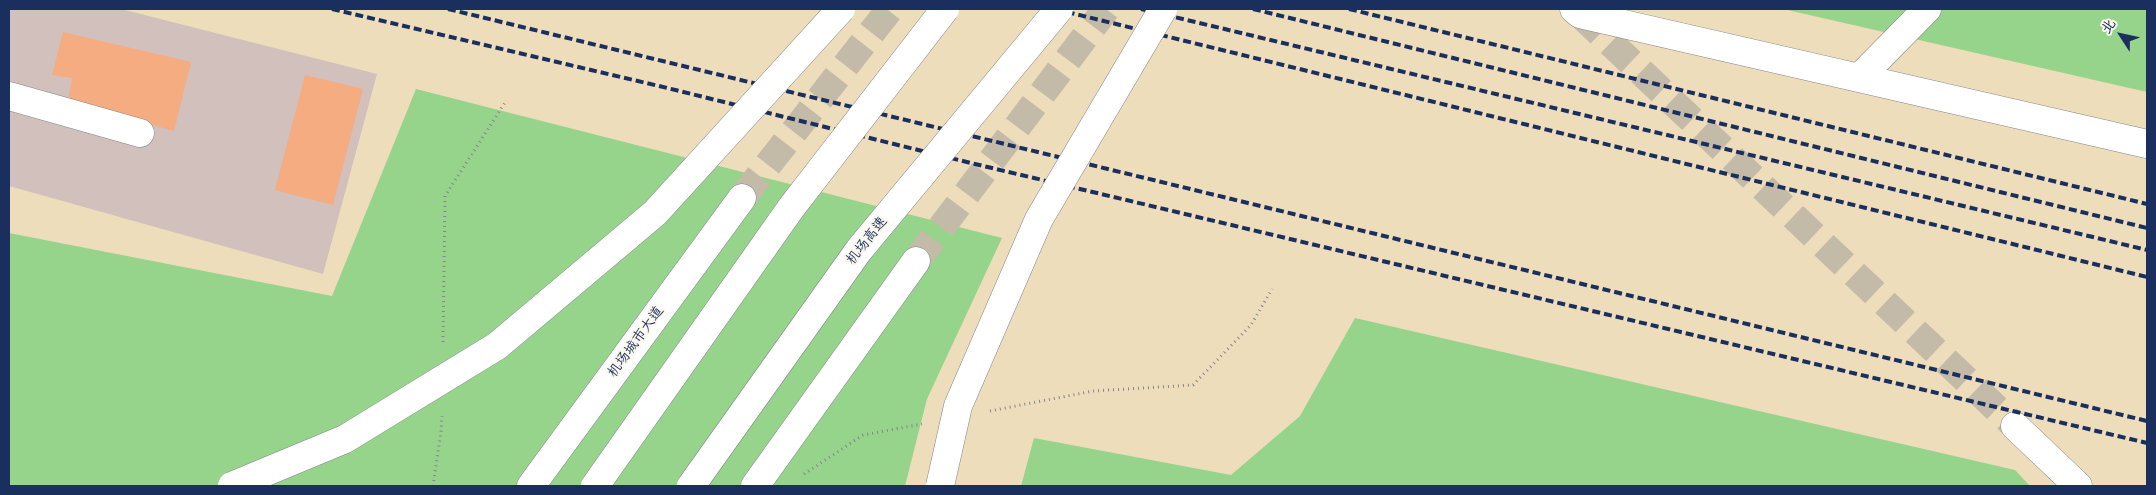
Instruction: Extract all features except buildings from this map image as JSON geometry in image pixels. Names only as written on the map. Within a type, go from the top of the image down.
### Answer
[{"type":"main road","points":[[232,486],[345,439],[497,346],[655,213],[841,9]]},
{"type":"main road","points":[[594,486],[791,208],[944,9]]},
{"type":"main road","name":"机场高速","points":[[691,486],[859,250],[1059,9]]},
{"type":"main road","points":[[940,486],[958,406],[1039,220],[1163,9]]},
{"type":"main road","points":[[1574,9],[1580,14],[2147,144]]},
{"type":"main road","points":[[1859,78],[1927,9]]},
{"type":"main road","points":[[9,96],[140,132]]},
{"type":"main road","name":"机场城市大道","points":[[531,486],[742,198]]},
{"type":"main road","points":[[755,486],[916,261]]},
{"type":"main road","points":[[2015,426],[2078,486]]},
{"type":"path","points":[[443,343],[445,196],[506,101]]},
{"type":"path","points":[[988,412],[1093,391],[1193,385],[1251,325],[1272,289]]},
{"type":"path","points":[[433,486],[442,412]]},
{"type":"path","points":[[797,478],[863,436],[930,423]]},
{"type":"shaded area","points":[[9,9],[121,9],[377,74],[323,274],[9,186]]},
{"type":"green space","points":[[1783,9],[2147,9],[2147,92]]},
{"type":"green space","points":[[416,89],[1002,238],[927,399],[905,486],[9,486],[9,233],[332,296]]},
{"type":"green space","points":[[1355,318],[2015,470],[2030,486],[1021,486],[1034,438],[1231,475],[1300,416]]},
{"type":"tunnel","points":[[742,198],[890,9]]},
{"type":"tunnel","points":[[916,261],[1106,9]]},
{"type":"tunnel","points":[[1580,14],[2015,426]]},
{"type":"railway","points":[[332,9],[2147,443]]},
{"type":"railway","points":[[448,9],[2147,421]]},
{"type":"railway","points":[[1055,9],[2147,277]]},
{"type":"railway","points":[[1141,9],[2147,250]]},
{"type":"railway","points":[[1253,9],[2147,228]]},
{"type":"railway","points":[[1349,9],[2147,204]]}]
